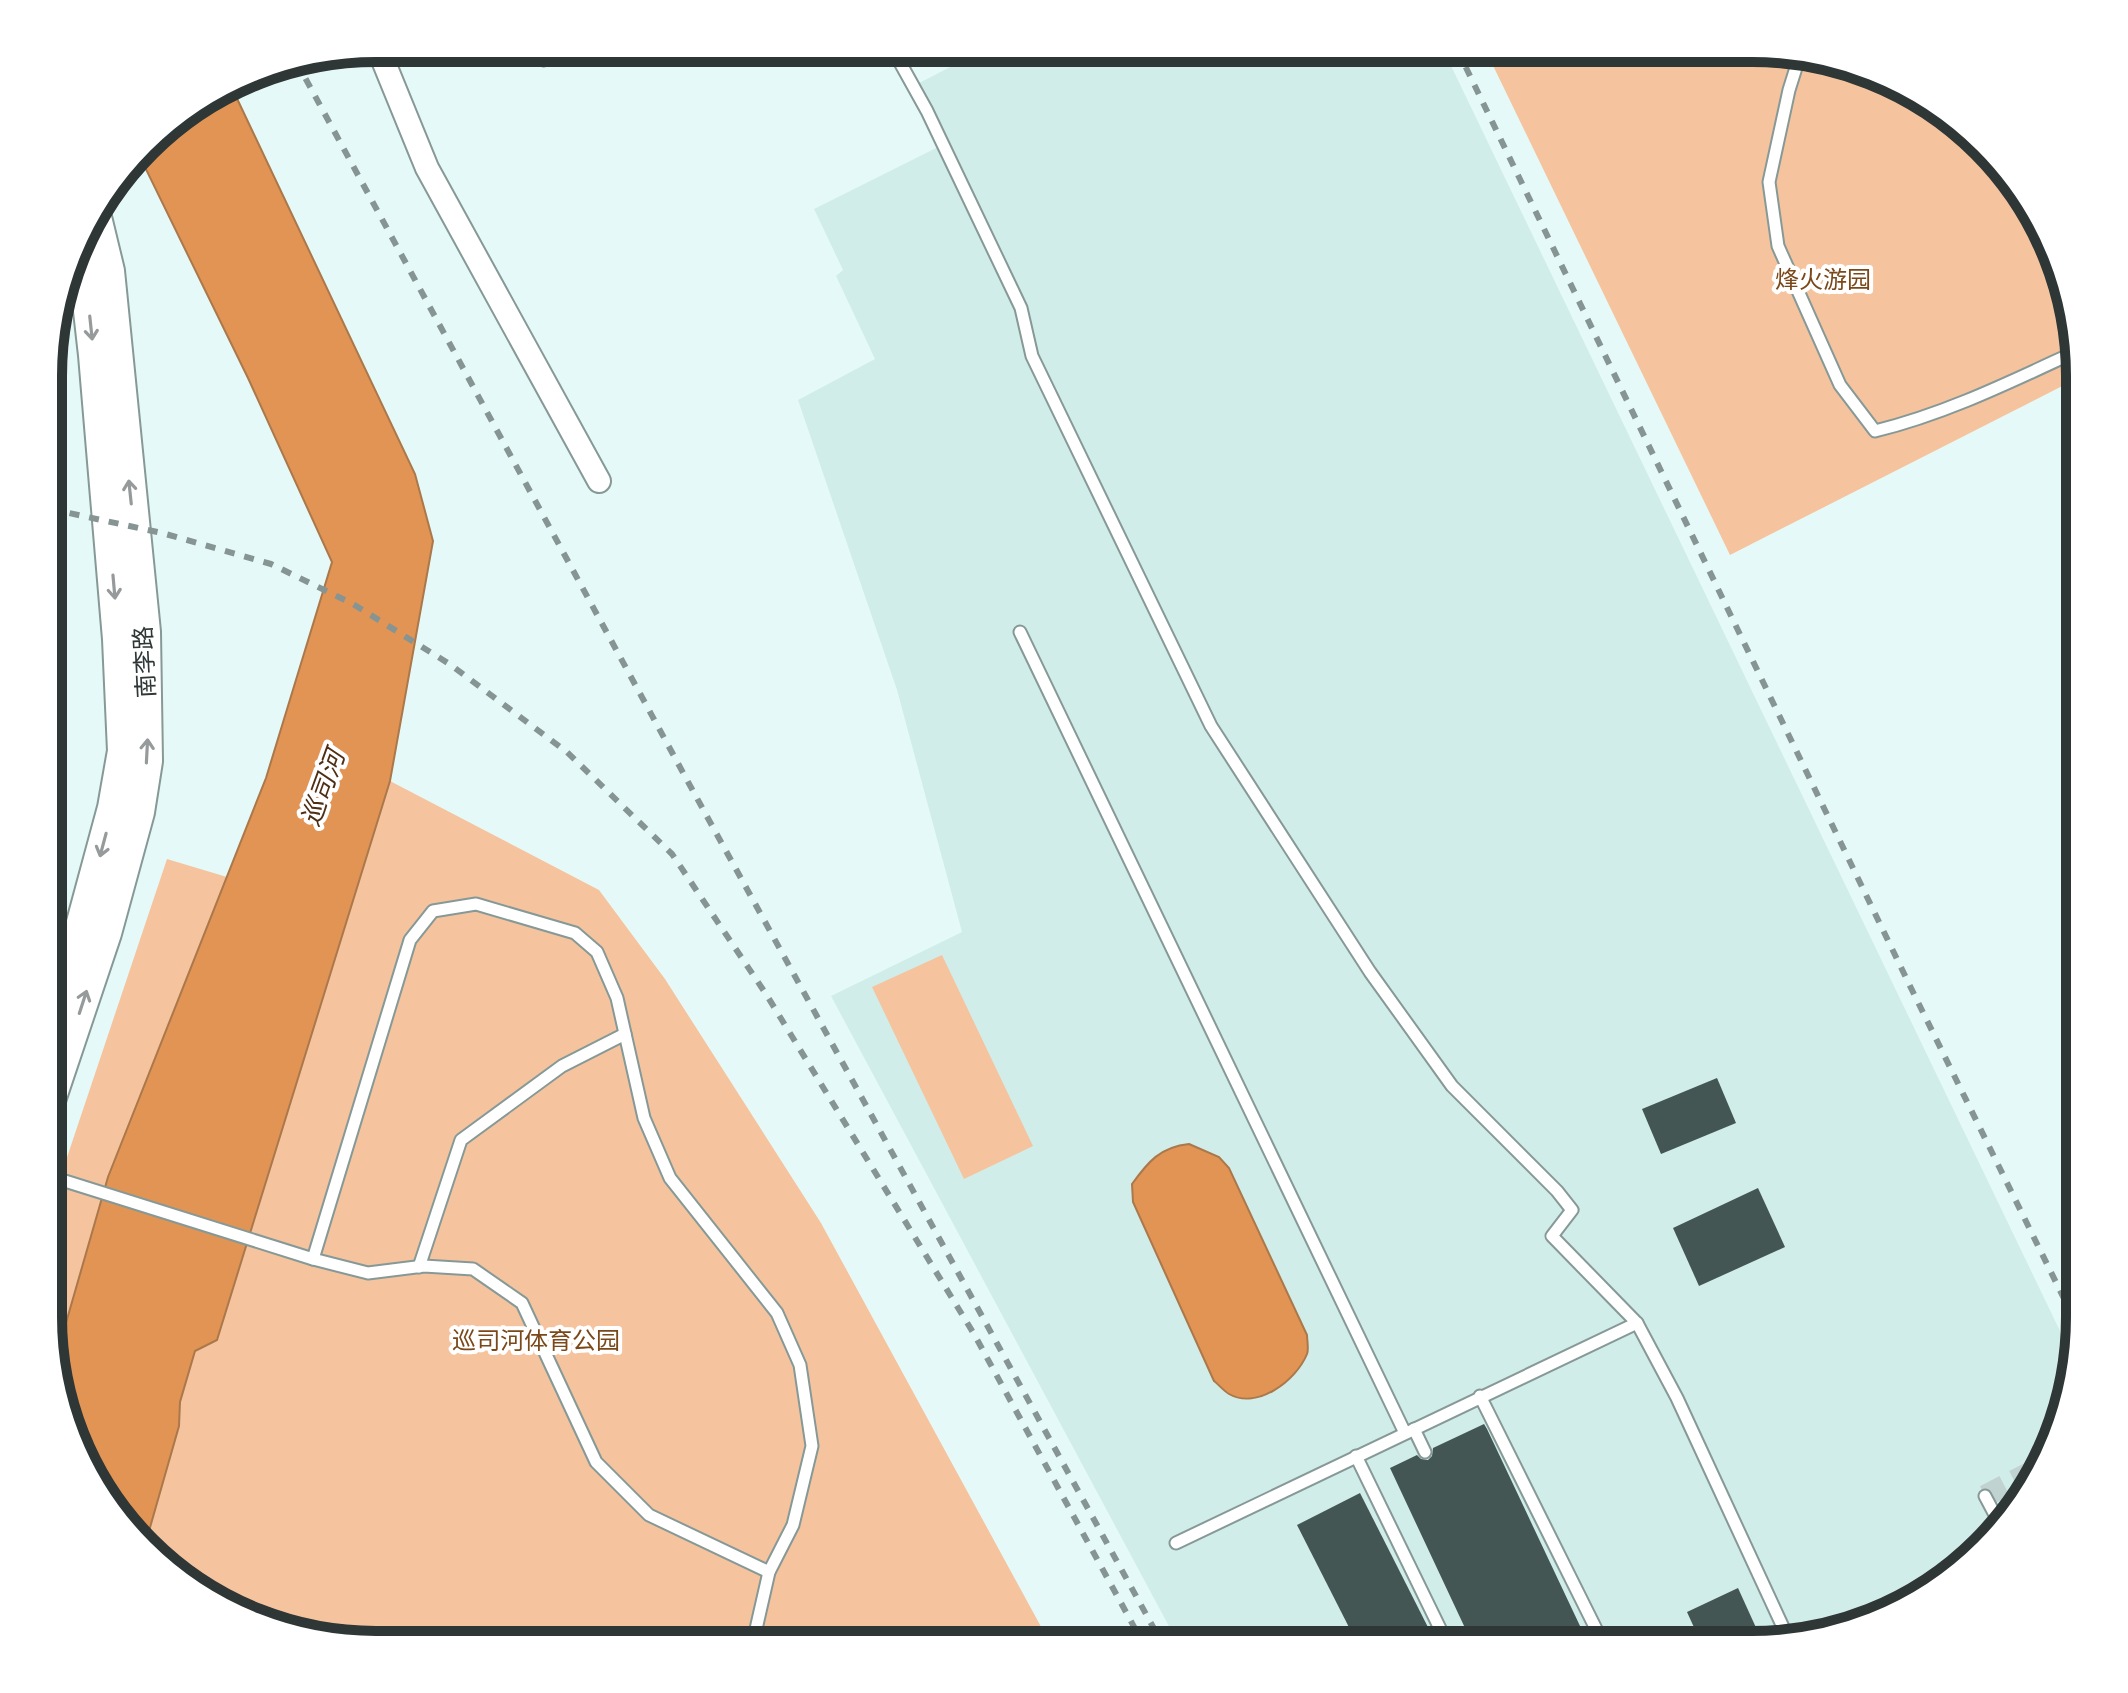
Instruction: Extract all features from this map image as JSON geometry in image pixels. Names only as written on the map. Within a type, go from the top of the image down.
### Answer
[{"type":"main road","name":"南李路","points":[[62,1064],[106,933],[139,812],[147,761],[145,632],[109,271],[99,229]]},
{"type":"main road","name":"南李路","points":[[62,985],[109,823],[123,751],[118,639],[96,371],[82,268]]},
{"type":"street","points":[[384,62],[427,168],[599,481]]},
{"type":"lane","points":[[900,62],[927,111],[1021,308],[1032,356],[1211,726],[1370,972],[1452,1086],[1557,1191],[1572,1210],[1552,1236],[1637,1323],[1677,1398],[1784,1629]]},
{"type":"lane","points":[[1797,66],[1769,182],[1778,246],[1840,385],[1875,431],[1905,424],[1989,392],[2065,357]]},
{"type":"lane","points":[[1020,632],[1410,1431],[1425,1452]]},
{"type":"lane","points":[[313,1259],[410,940],[433,911],[476,904],[575,933],[597,952],[617,998],[644,1118],[670,1178],[777,1313],[800,1365],[812,1446],[793,1525],[769,1572],[756,1631]]},
{"type":"lane","points":[[419,1267],[461,1140],[562,1066],[625,1034]]},
{"type":"lane","points":[[62,1180],[313,1259],[368,1273],[419,1267],[473,1269],[522,1303],[596,1462],[649,1515],[769,1572]]},
{"type":"lane","points":[[1176,1543],[1637,1323]]},
{"type":"lane","points":[[1480,1396],[1597,1631]]},
{"type":"lane","points":[[1356,1456],[1441,1631]]},
{"type":"lane","points":[[1985,1496],[1995,1515]]},
{"type":"shaded area","points":[[960,62],[1449,62],[2065,1341],[2060,1378],[2049,1418],[2024,1474],[1988,1524],[1959,1553],[1927,1578],[1891,1599],[1853,1614],[1813,1625],[1773,1630],[1171,1631],[831,996],[962,932],[897,690],[798,400],[875,359],[836,276],[843,270],[814,209],[946,143],[919,83]]},
{"type":"green space","name":"烽火游园","points":[[1491,62],[1752,62],[1813,68],[1853,79],[1909,104],[1959,140],[2001,185],[2034,237],[2060,315],[2066,384],[1730,555]]},
{"type":"green space","name":"巡司河体育公园","points":[[390,781],[599,890],[665,979],[821,1223],[1043,1631],[376,1631],[315,1625],[275,1614],[237,1599],[201,1578],[148,1533],[179,1426],[180,1402],[195,1351],[217,1340]]},
{"type":"green space","points":[[167,859],[227,877],[108,1177],[63,1334],[62,1172]]},
{"type":"green space","points":[[942,955],[1033,1146],[964,1179],[872,987]]},
{"type":"water","name":"巡司河","points":[[235,95],[415,474],[433,541],[390,781],[217,1340],[195,1351],[180,1402],[179,1426],[148,1533],[115,1492],[94,1456],[73,1398],[63,1334],[108,1177],[266,778],[332,562],[248,378],[144,165],[185,127]]},
{"type":"water","points":[[1189,1144],[1219,1157],[1229,1168],[1307,1335],[1308,1352],[1302,1364],[1285,1383],[1263,1395],[1240,1398],[1229,1394],[1214,1381],[1133,1202],[1132,1184],[1149,1162],[1170,1148]]},
{"type":"building","points":[[1717,1078],[1736,1123],[1661,1154],[1642,1109]]},
{"type":"building","points":[[1758,1188],[1785,1247],[1699,1286],[1673,1228]]},
{"type":"building","points":[[1484,1424],[1582,1631],[1466,1631],[1390,1468],[1417,1455],[1428,1460],[1433,1448]]},
{"type":"building","points":[[1360,1493],[1430,1631],[1351,1631],[1297,1525]]},
{"type":"building","points":[[1738,1588],[1757,1631],[1696,1631],[1687,1612]]},
{"type":"tunnel","points":[[1985,1496],[2022,1477]]},
{"type":"railway","points":[[1463,62],[2066,1303]]},
{"type":"railway","points":[[302,71],[1155,1631]]},
{"type":"railway","points":[[62,512],[162,533],[271,564],[353,604],[451,665],[567,752],[672,854],[766,994],[974,1334],[1136,1631]]}]
